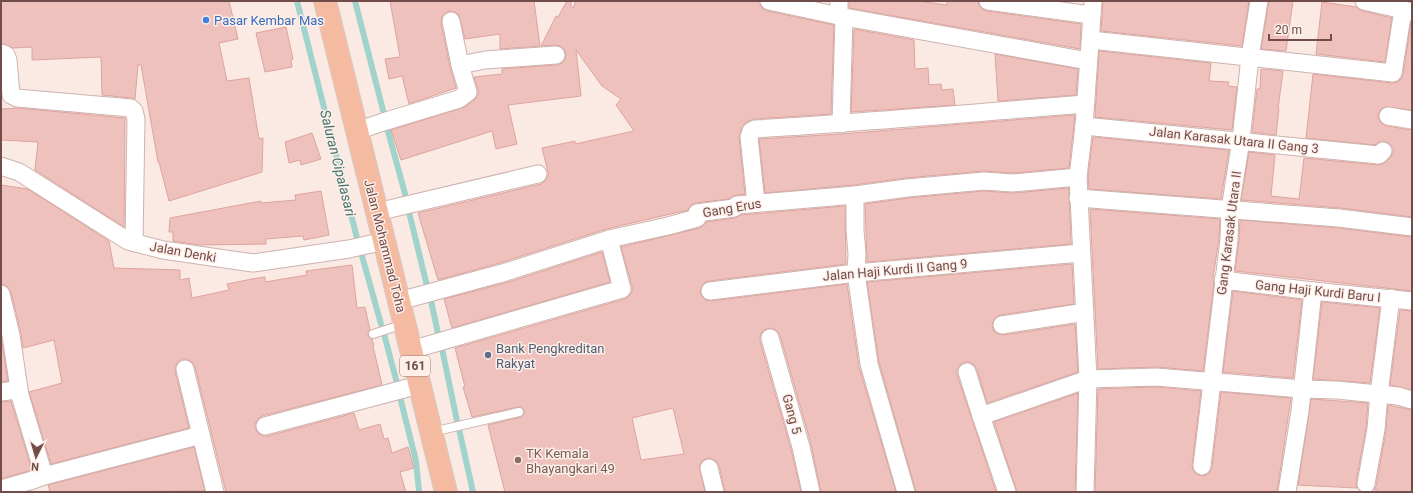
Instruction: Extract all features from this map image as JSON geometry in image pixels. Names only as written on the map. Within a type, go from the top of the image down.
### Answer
[{"type":"main road","name":"Jalan Mohammad Toha","points":[[325,1],[377,212],[366,245],[399,301],[431,432],[442,491]]},
{"type":"street","points":[[769,1],[841,11],[1088,61]]},
{"type":"street","points":[[988,1],[1092,8],[1084,126],[1078,177],[1088,379],[1085,492]]},
{"type":"street","name":"Gang Karasak Utara II","points":[[1202,466],[1228,239],[1230,209],[1241,140],[1250,57],[1259,1]]},
{"type":"street","points":[[1091,40],[1393,73],[1408,11],[1364,1]]},
{"type":"street","points":[[841,11],[841,124]]},
{"type":"street","points":[[357,131],[459,99],[468,92],[450,21]]},
{"type":"street","points":[[1,53],[6,55],[8,60],[11,94],[17,98],[131,108],[134,112],[136,119],[134,242]]},
{"type":"street","points":[[460,64],[485,60],[556,55]]},
{"type":"street","points":[[756,203],[749,137],[751,131],[755,129],[841,124],[1085,104]]},
{"type":"street","points":[[1388,116],[1412,120]]},
{"type":"street","name":"Jalan Karasak Utara II Gang 3","points":[[1084,126],[1241,140],[1379,155],[1383,151]]},
{"type":"street","name":"Jalan Denki","points":[[1,166],[19,172],[128,241],[162,250],[253,263],[366,245]]},
{"type":"street","points":[[377,212],[538,174]]},
{"type":"street","name":"Gang Erus","points":[[399,301],[506,272],[609,239],[668,226],[696,218],[697,213],[734,208],[737,205],[855,195],[908,188],[984,181],[1013,183],[1078,177]]},
{"type":"street","points":[[855,195],[857,254],[856,272],[869,364],[906,492]]},
{"type":"street","points":[[1078,198],[1339,218],[1412,227]]},
{"type":"street","points":[[411,350],[622,289],[609,239]]},
{"type":"street","name":"Jalan Haji Kurdi II Gang 9","points":[[710,291],[856,272],[1081,253]]},
{"type":"street","name":"Gang Haji Kurdi Baru I","points":[[1223,280],[1313,292],[1412,301]]},
{"type":"street","points":[[1287,492],[1302,390],[1313,292]]},
{"type":"street","points":[[1,294],[11,335],[12,392],[38,483]]},
{"type":"street","points":[[1366,484],[1376,429],[1391,298]]},
{"type":"street","points":[[1002,325],[1085,312]]},
{"type":"street","name":"Gang 5","points":[[770,338],[799,440],[811,492]]},
{"type":"street","points":[[185,369],[215,492]]},
{"type":"street","points":[[968,372],[981,416],[1007,492]]},
{"type":"street","points":[[981,416],[1088,379],[1156,377],[1302,390],[1337,390],[1398,396],[1412,400]]},
{"type":"street","points":[[265,426],[419,385]]},
{"type":"street","points":[[1,488],[38,483],[201,435]]},
{"type":"street","points":[[709,468],[715,492]]},
{"type":"lane","points":[[373,334],[404,324]]},
{"type":"lane","points":[[431,432],[519,412]]},
{"type":"building","points":[[1,1],[229,1],[238,39],[219,43],[227,81],[249,78],[259,139],[263,138],[262,172],[169,201],[158,162],[141,65],[138,65],[135,99],[102,95],[101,57],[32,60],[32,47],[13,48],[1,43]]},
{"type":"building","points":[[390,1],[534,1],[540,46],[500,49],[500,34],[465,39],[459,15],[455,12],[449,11],[442,17],[441,23],[456,88],[409,104],[402,76],[389,79],[385,59],[400,57]]},
{"type":"building","points":[[567,1],[571,1],[571,6],[573,8],[576,1],[759,1],[762,8],[767,11],[834,25],[831,114],[754,119],[746,122],[742,128],[739,138],[745,194],[736,195],[729,199],[695,203],[691,205],[688,210],[606,229],[503,262],[438,280],[418,213],[541,184],[548,176],[542,148],[575,141],[575,144],[634,131],[616,105],[621,99],[602,86],[576,50],[581,96],[508,105],[517,144],[496,149],[492,131],[401,160],[391,130],[465,107],[478,95],[478,89],[474,77],[502,74],[502,69],[557,65],[562,63],[566,54],[561,46],[541,46],[556,16],[558,17]]},
{"type":"building","points":[[849,1],[918,1],[947,5],[947,1],[978,1],[982,9],[987,11],[1081,24],[1080,49],[849,8]]},
{"type":"building","points":[[1103,1],[1249,1],[1242,46],[1101,31]]},
{"type":"building","points":[[1269,1],[1293,1],[1286,51],[1261,49]]},
{"type":"building","points":[[1322,2],[1356,7],[1362,11],[1392,18],[1385,62],[1316,54]]},
{"type":"building","points":[[1411,22],[1412,110],[1385,107],[1380,110],[1378,115],[1379,120],[1386,126],[1412,130],[1412,217],[1340,208],[1241,200],[1249,152],[1275,155],[1271,196],[1299,199],[1304,158],[1378,165],[1383,164],[1390,158],[1393,153],[1393,148],[1385,141],[1380,141],[1375,145],[1306,138],[1313,74],[1392,83],[1397,82],[1403,75]]},
{"type":"building","points":[[286,27],[293,59],[291,60],[292,67],[265,72],[256,33]]},
{"type":"building","points":[[854,29],[914,40],[915,69],[928,68],[929,85],[941,84],[942,90],[953,89],[955,105],[851,112]]},
{"type":"building","points":[[1099,51],[1211,63],[1209,81],[1229,82],[1228,86],[1237,87],[1232,130],[1095,117]]},
{"type":"building","points":[[995,54],[1078,69],[1076,95],[998,101]]},
{"type":"building","points":[[1261,69],[1283,71],[1276,135],[1252,132],[1257,89],[1260,89]]},
{"type":"building","points":[[18,108],[125,118],[124,227],[35,170],[38,142],[1,140],[1,109]]},
{"type":"building","points":[[1075,115],[1069,168],[1013,173],[983,171],[765,193],[759,139],[841,134]]},
{"type":"building","points":[[312,133],[321,159],[301,165],[300,160],[289,163],[285,142]]},
{"type":"building","points":[[1093,137],[1229,150],[1221,199],[1089,189],[1088,177]]},
{"type":"building","points":[[1,185],[28,189],[109,241],[114,268],[180,270],[180,280],[189,278],[192,298],[229,290],[227,284],[265,277],[265,282],[307,275],[306,271],[352,265],[357,308],[365,307],[370,330],[368,335],[372,339],[374,346],[382,385],[262,416],[255,424],[255,428],[258,433],[263,436],[268,436],[354,413],[359,430],[380,424],[384,439],[388,438],[392,453],[408,447],[414,468],[400,472],[406,492],[226,492],[195,367],[192,362],[187,359],[182,359],[178,362],[175,371],[189,428],[51,464],[29,392],[62,383],[54,340],[23,348],[11,292],[8,287],[1,284]]},
{"type":"building","points":[[1069,188],[1071,244],[867,262],[865,204],[908,198],[984,191],[1014,193]]},
{"type":"building","points":[[321,191],[329,235],[304,240],[303,236],[266,239],[266,244],[200,245],[173,241],[173,232],[169,232],[170,218],[261,201],[261,203],[296,200],[295,195]]},
{"type":"building","points":[[845,206],[846,264],[709,281],[704,283],[701,287],[700,293],[706,300],[711,301],[847,284],[859,367],[896,492],[821,492],[811,444],[780,335],[772,328],[763,331],[760,336],[760,341],[791,449],[801,492],[725,492],[719,465],[716,461],[707,458],[702,461],[699,466],[705,492],[505,492],[488,425],[521,417],[524,414],[524,410],[521,407],[518,407],[472,417],[463,387],[465,387],[455,348],[625,299],[632,292],[632,286],[621,247],[700,228],[706,222],[735,218],[741,215]],"holes":[[[673,408],[684,454],[641,460],[632,418]]]},
{"type":"building","points":[[1090,209],[1220,219],[1203,371],[1156,367],[1098,369]]},
{"type":"building","points":[[1240,220],[1338,228],[1412,237],[1412,291],[1235,271]]},
{"type":"building","points":[[602,252],[610,282],[452,328],[444,299],[509,282]]},
{"type":"building","points":[[1072,264],[1074,304],[1000,315],[995,318],[992,326],[994,332],[1004,335],[1075,324],[1078,372],[987,403],[977,369],[974,365],[970,362],[964,362],[957,369],[957,375],[996,492],[916,492],[879,362],[867,282]]},
{"type":"building","points":[[1233,291],[1302,300],[1293,378],[1223,372]]},
{"type":"building","points":[[1322,302],[1380,308],[1370,383],[1313,379]]},
{"type":"building","points":[[1400,310],[1412,311],[1412,390],[1390,385]]},
{"type":"building","points":[[1,336],[8,381],[1,382]]},
{"type":"building","points":[[1156,387],[1201,391],[1192,465],[1196,474],[1201,476],[1210,472],[1212,467],[1221,392],[1291,398],[1277,492],[1095,492],[1098,389]]},
{"type":"building","points":[[1078,393],[1075,492],[1017,492],[994,422]]},
{"type":"building","points":[[1311,399],[1368,403],[1366,428],[1356,482],[1357,488],[1298,485]]},
{"type":"building","points":[[11,401],[32,470],[1,479],[1,402]]},
{"type":"building","points":[[1388,405],[1412,410],[1412,492],[1377,492],[1377,490],[1374,490],[1386,431]]},
{"type":"building","points":[[194,447],[205,491],[50,492],[48,485]]},
{"type":"waterway","name":"Saluran Cipalasari","points":[[297,1],[357,238],[381,324]]},
{"type":"waterway","points":[[355,1],[385,118]]},
{"type":"waterway","points":[[386,124],[407,201]]},
{"type":"waterway","points":[[408,208],[428,290]]},
{"type":"waterway","points":[[430,296],[439,338]]},
{"type":"waterway","name":"Saluran Cipalasari","points":[[384,334],[398,387]]},
{"type":"waterway","points":[[441,344],[457,421]]},
{"type":"waterway","name":"Saluran Cipalasari","points":[[399,393],[416,461],[419,491]]},
{"type":"waterway","points":[[459,429],[473,492]]},
{"type":"place","name":"Pasar Kembar Mas","points":[[206,20]]},
{"type":"place","name":"Bank Pengkreditan Rakyat","points":[[488,355]]},
{"type":"place","name":"TK Kemala Bhayangkari 49","points":[[518,460]]}]
